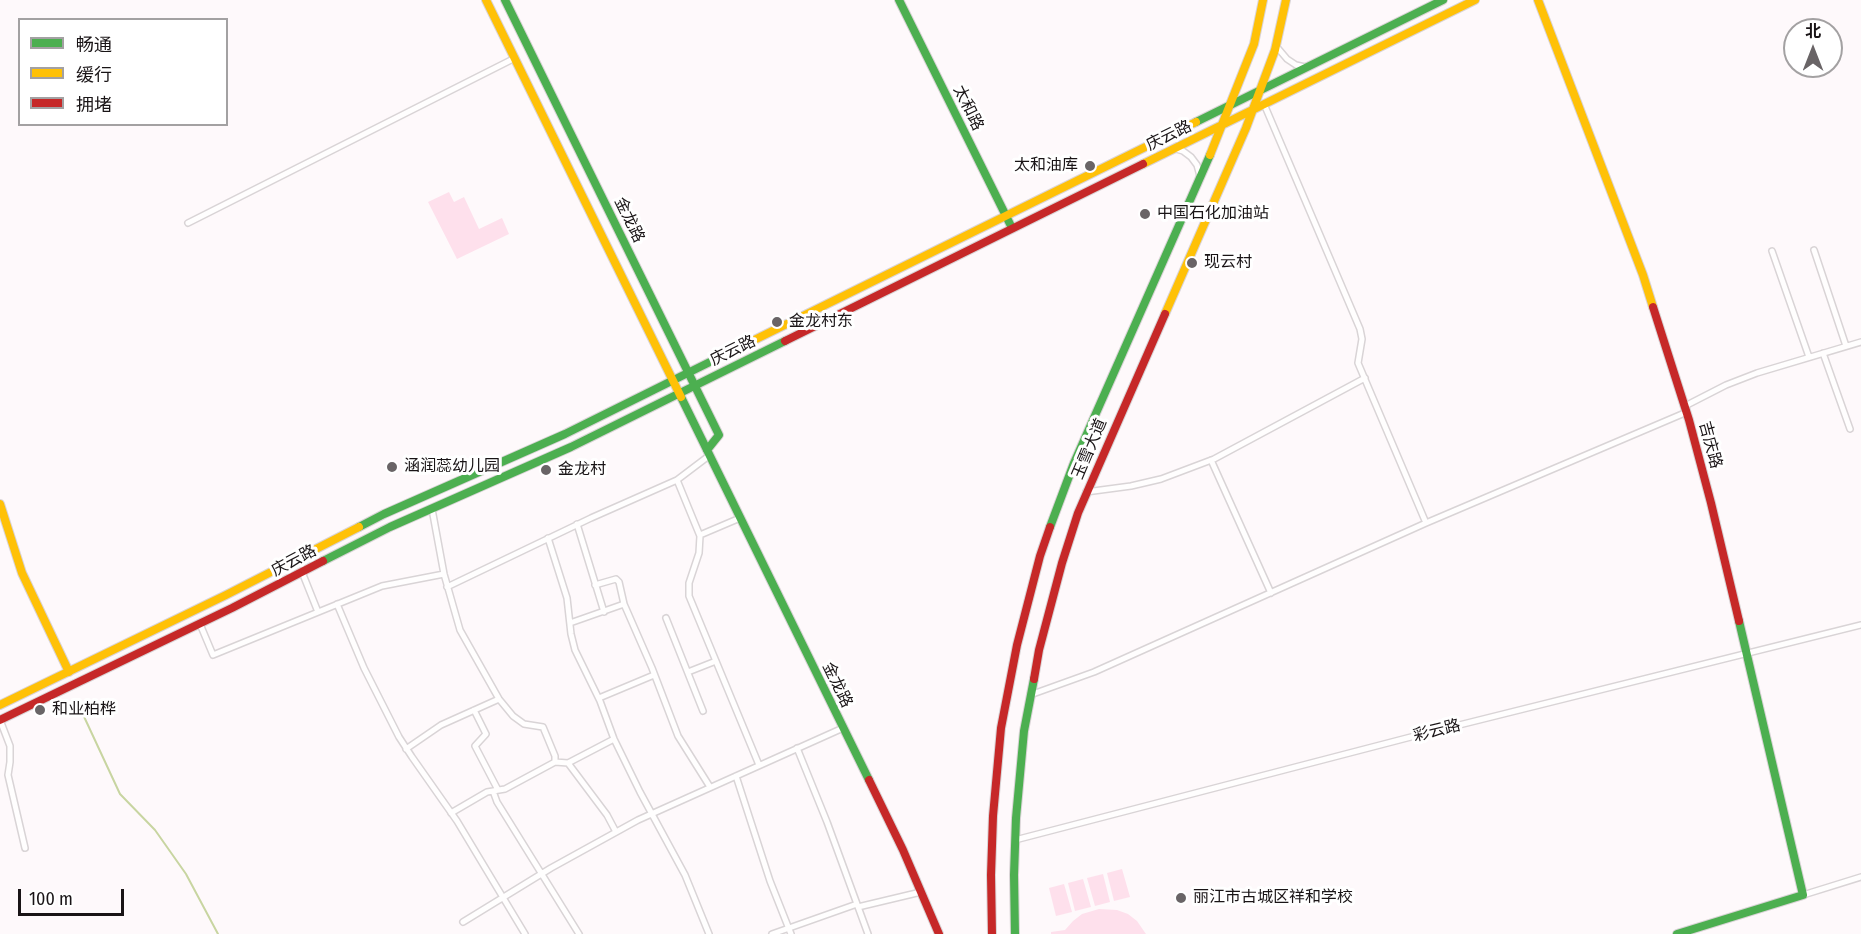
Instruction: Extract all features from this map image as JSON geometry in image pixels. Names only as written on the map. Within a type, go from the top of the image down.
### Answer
[{"type":"main road","name":"金龙路","points":[[486,0],[903,850],[939,934]]},
{"type":"main road","name":"金龙路","points":[[505,0],[719,435],[709,453]]},
{"type":"main road","name":"太和路","points":[[899,0],[1012,228]]},
{"type":"main road","name":"玉雪大道","points":[[992,934],[992,847],[998,756],[1011,673],[1033,579],[1070,473],[1231,104],[1254,44],[1263,0]]},
{"type":"main road","name":"玉雪大道","points":[[1015,934],[1015,840],[1020,758],[1029,695],[1053,592],[1086,492],[1169,301],[1228,173],[1261,90],[1276,46],[1286,0]]},
{"type":"main road","name":"庆云路","points":[[0,705],[216,600],[357,527],[565,434],[1443,0]]},
{"type":"main road","name":"庆云路","points":[[0,720],[200,624],[355,544],[571,447],[1475,0]]},
{"type":"main road","name":"吉庆路","points":[[1541,0],[1643,275],[1686,409],[1709,493],[1803,895]]},
{"type":"main road","points":[[0,504],[22,573],[69,672]]},
{"type":"main road","points":[[1677,934],[1803,895]]},
{"type":"street","points":[[1276,46],[1282,56],[1291,63],[1307,67]]},
{"type":"street","points":[[188,223],[515,58]]},
{"type":"street","points":[[1264,104],[1360,328],[1362,339],[1358,363],[1426,523]]},
{"type":"street","points":[[1174,148],[1194,160],[1200,179]]},
{"type":"street","points":[[1814,250],[1846,346]]},
{"type":"street","points":[[1772,251],[1809,357]]},
{"type":"street","points":[[1029,695],[1094,672],[1686,409],[1741,379],[1861,342]]},
{"type":"street","points":[[1823,353],[1850,429]]},
{"type":"street","points":[[1086,492],[1154,481],[1211,460],[1365,378]]},
{"type":"street","points":[[447,587],[577,524],[677,480],[709,453]]},
{"type":"street","points":[[1211,460],[1271,593]]},
{"type":"street","points":[[677,480],[700,535],[699,553],[688,583],[688,591],[759,765]]},
{"type":"street","points":[[432,509],[447,587],[460,630],[499,699],[517,720],[524,724],[543,727],[555,756],[555,762]]},
{"type":"street","points":[[700,535],[740,518]]},
{"type":"street","points":[[577,524],[603,612]]},
{"type":"street","points":[[548,538],[567,598],[575,650],[599,698],[614,739],[685,875],[709,934]]},
{"type":"street","points":[[302,572],[318,612]]},
{"type":"street","points":[[200,624],[213,655],[382,586],[444,574]]},
{"type":"street","points":[[595,585],[616,579],[619,582],[624,604],[678,736],[710,787]]},
{"type":"street","points":[[337,604],[375,693],[406,749],[451,813],[525,934]]},
{"type":"street","points":[[570,623],[624,604]]},
{"type":"street","points":[[666,618],[703,711]]},
{"type":"street","name":"彩云路","points":[[1015,840],[1407,738],[1861,625]]},
{"type":"street","points":[[688,672],[716,661]]},
{"type":"street","points":[[599,698],[654,675]]},
{"type":"street","points":[[406,749],[441,725],[499,699]]},
{"type":"street","points":[[474,710],[486,734],[475,746],[495,790],[497,802],[579,934]]},
{"type":"street","points":[[0,720],[10,746],[8,775],[25,848]]},
{"type":"street","points":[[463,922],[541,874],[616,832],[843,728]]},
{"type":"street","points":[[451,813],[487,792],[505,789],[555,762],[568,763],[614,739]]},
{"type":"street","points":[[796,748],[827,822],[868,934]]},
{"type":"street","points":[[568,763],[607,815],[616,832]]},
{"type":"street","points":[[736,776],[770,881],[790,931]]},
{"type":"street","points":[[1803,895],[1861,877]]},
{"type":"street","points":[[772,934],[790,931],[858,906],[921,892]]},
{"type":"shaded area","points":[[449,192],[454,202],[464,197],[479,229],[502,218],[509,234],[457,259],[428,202]]},
{"type":"shaded area","points":[[1122,869],[1130,897],[1114,901],[1107,873]]},
{"type":"shaded area","points":[[1103,874],[1110,902],[1095,906],[1087,878]]},
{"type":"shaded area","points":[[1083,879],[1091,907],[1075,911],[1068,883]]},
{"type":"shaded area","points":[[1064,884],[1072,912],[1056,916],[1049,888]]},
{"type":"shaded area","points":[[1099,909],[1117,910],[1128,914],[1137,921],[1146,934],[1051,934],[1051,932],[1065,930],[1082,914]]},
{"type":"waterway","points":[[80,708],[120,794],[155,830],[186,874],[218,934]]},
{"type":"traffic: fast","points":[[505,0],[719,435],[707,450]]},
{"type":"traffic: fast","points":[[899,0],[1012,228]]},
{"type":"traffic: fast","points":[[1196,122],[1443,0]]},
{"type":"traffic: fast","points":[[1050,527],[1074,463],[1210,155]]},
{"type":"traffic: fast","points":[[323,561],[390,527],[571,447],[785,341]]},
{"type":"traffic: fast","points":[[359,527],[565,434],[736,349]]},
{"type":"traffic: fast","points":[[681,397],[869,780]]},
{"type":"traffic: fast","points":[[1677,934],[1803,895],[1739,621]]},
{"type":"traffic: fast","points":[[1015,934],[1016,818],[1024,731],[1034,679]]},
{"type":"traffic: slow","points":[[486,0],[681,397]]},
{"type":"traffic: slow","points":[[1210,155],[1254,44],[1263,0]]},
{"type":"traffic: slow","points":[[1165,314],[1246,128],[1275,50],[1286,0]]},
{"type":"traffic: slow","points":[[1143,164],[1475,0]]},
{"type":"traffic: slow","points":[[1538,0],[1643,275],[1653,307]]},
{"type":"traffic: slow","points":[[736,349],[1196,122]]},
{"type":"traffic: slow","points":[[0,504],[22,573],[69,672]]},
{"type":"traffic: slow","points":[[0,705],[226,595],[359,527]]},
{"type":"traffic: jam","points":[[785,341],[1143,164]]},
{"type":"traffic: jam","points":[[1653,307],[1689,420],[1739,621]]},
{"type":"traffic: jam","points":[[1034,679],[1039,650],[1062,563],[1078,513],[1165,314]]},
{"type":"traffic: jam","points":[[992,934],[993,816],[1001,728],[1017,645],[1040,556],[1050,527]]},
{"type":"traffic: jam","points":[[0,720],[232,608],[323,561]]},
{"type":"traffic: jam","points":[[869,780],[903,850],[939,934]]},
{"type":"place","name":"太和油库","points":[[1090,166]]},
{"type":"place","name":"中国石化加油站","points":[[1145,214]]},
{"type":"place","name":"现云村","points":[[1192,263]]},
{"type":"place","name":"金龙村东","points":[[777,322]]},
{"type":"place","name":"涵润蕊幼儿园","points":[[392,467]]},
{"type":"place","name":"金龙村","points":[[546,470]]},
{"type":"place","name":"和业柏桦","points":[[40,710]]},
{"type":"place","name":"丽江市古城区祥和学校","points":[[1181,898]]}]
